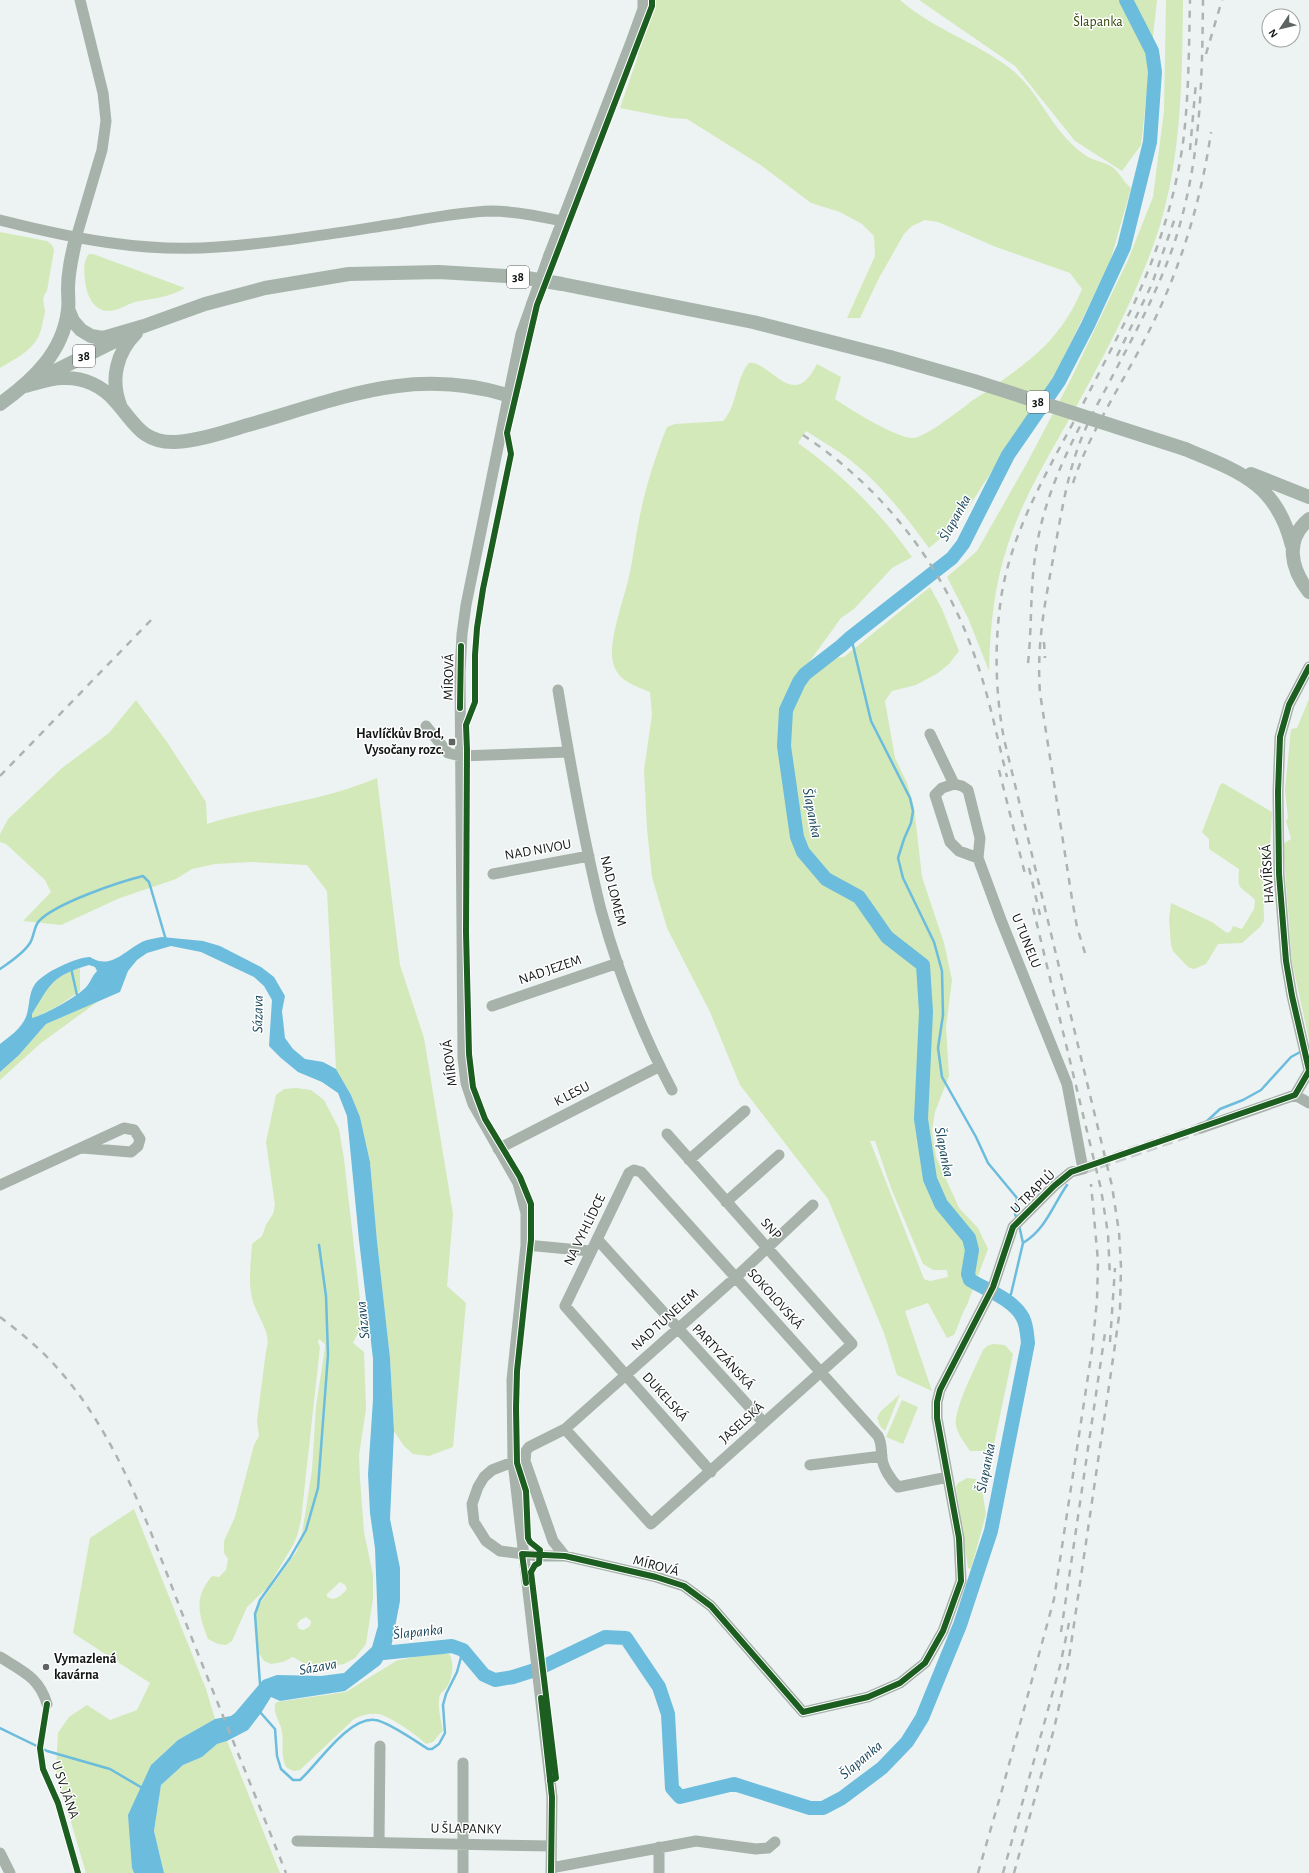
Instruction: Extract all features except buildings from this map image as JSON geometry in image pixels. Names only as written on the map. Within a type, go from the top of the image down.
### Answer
[{"type":"main road","points":[[25,386],[42,368],[56,347],[64,329],[68,309],[70,266],[76,238]]},
{"type":"main road","name":"38","points":[[0,404],[25,386],[144,326],[205,304],[265,288],[349,274],[439,272],[522,277],[753,322],[890,357],[974,381],[1185,449],[1309,498]]},
{"type":"main road","points":[[68,309],[73,321],[81,330],[97,337],[114,336],[144,326]]},
{"type":"main road","points":[[122,409],[116,386],[118,363],[128,342],[144,326]]},
{"type":"main road","points":[[25,386],[54,378],[80,380],[104,390],[122,409],[133,424],[143,433],[162,441],[176,442],[222,432],[314,404],[388,386],[420,383],[453,384],[487,389],[507,395]]},
{"type":"main road","points":[[1185,449],[1232,469],[1258,486],[1278,510],[1287,527],[1292,546],[1294,567],[1300,580],[1309,592]]},
{"type":"main road","points":[[1280,486],[1309,485]]},
{"type":"main road","points":[[1292,546],[1300,529],[1309,519]]},
{"type":"street","points":[[76,238],[102,150],[106,121],[103,93],[80,0]]},
{"type":"street","name":"MÍROVÁ","points":[[643,0],[643,9],[634,36],[549,255],[521,334],[507,395],[466,605],[461,646],[460,756],[461,1011],[463,1063],[466,1082],[473,1104],[518,1183],[524,1198],[527,1220],[526,1245],[512,1380],[513,1462],[522,1554],[552,1797],[551,1870],[659,1847],[696,1841],[756,1849],[768,1848],[775,1842]]},
{"type":"street","points":[[0,220],[76,238],[171,248],[218,248],[337,233],[471,213],[512,212],[562,221]]},
{"type":"street","name":"HAVÍŘSKÁ","points":[[1309,667],[1289,705],[1280,737],[1278,784],[1279,859],[1286,961],[1292,996],[1309,1070]]},
{"type":"street","name":"NAD LOMEM","points":[[558,690],[568,752],[589,856],[602,911],[618,963],[637,1016],[672,1090]]},
{"type":"street","points":[[426,726],[448,753],[460,756],[568,752]]},
{"type":"street","name":"U TUNELU","points":[[930,734],[954,784],[962,786],[968,790],[980,838],[978,858],[1066,1084],[1083,1169]]},
{"type":"street","points":[[954,784],[942,788],[935,795],[950,842],[960,851],[978,858]]},
{"type":"street","name":"NAD NIVOU","points":[[493,874],[589,856]]},
{"type":"street","name":"NAD JEZEM","points":[[492,1006],[618,963]]},
{"type":"street","name":"K LESU","points":[[498,1149],[660,1066]]},
{"type":"street","points":[[1201,1128],[1295,1095],[1309,1070]]},
{"type":"street","points":[[1295,1095],[1309,1103]]},
{"type":"street","points":[[689,1160],[745,1111]]},
{"type":"street","name":"SNP","points":[[666,1134],[852,1344]]},
{"type":"street","points":[[0,1185],[82,1148]]},
{"type":"street","points":[[726,1202],[779,1155]]},
{"type":"street","name":"NA VYHLÍDCE","points":[[565,1306],[590,1251],[629,1173],[634,1169]]},
{"type":"street","name":"SOKOLOVSKÁ","points":[[634,1169],[640,1171],[878,1436],[881,1443],[883,1465],[898,1487],[948,1477]]},
{"type":"street","name":"U TRAPLŮ","points":[[803,1712],[868,1697],[900,1683],[925,1664],[943,1631],[961,1582],[959,1538],[937,1418],[940,1390],[993,1286],[1014,1227],[1066,1176],[1071,1172],[1083,1169]]},
{"type":"street","name":"NAD TUNELEM","points":[[565,1556],[553,1541],[525,1461],[526,1451],[529,1447],[565,1429],[678,1330],[813,1205]]},
{"type":"street","name":"PARTYZÁNSKÁ","points":[[597,1239],[764,1423]]},
{"type":"street","points":[[526,1245],[590,1251]]},
{"type":"street","name":"DUKELSKÁ","points":[[565,1306],[711,1472]]},
{"type":"street","name":"JASELSKÁ","points":[[565,1429],[651,1524],[711,1472],[852,1344]]},
{"type":"street","points":[[810,1465],[882,1457]]},
{"type":"street","name":"MÍROVÁ","points":[[513,1462],[492,1470],[484,1477],[478,1486],[472,1504],[474,1522],[486,1541],[500,1550],[522,1554],[565,1556],[662,1579],[676,1583],[692,1591],[711,1606],[803,1712]]},
{"type":"street","points":[[0,1657],[34,1679],[43,1690],[47,1704]]},
{"type":"street","points":[[379,1842],[380,1746]]},
{"type":"street","points":[[463,1763],[463,1873]]},
{"type":"street","name":"U ŠLAPANKY","points":[[297,1841],[551,1846]]},
{"type":"street","points":[[659,1847],[659,1873]]},
{"type":"street","points":[[0,1853],[10,1873]]},
{"type":"green space","points":[[650,0],[900,0],[926,19],[998,59],[1011,69],[1026,84],[1058,129],[1070,143],[1088,157],[1111,166],[1131,188],[1110,262],[1057,371],[966,511],[947,533],[929,548],[910,522],[889,498],[867,474],[855,464],[838,451],[806,431],[798,443],[830,468],[860,495],[887,525],[912,557],[892,568],[854,609],[841,618],[789,690],[804,686],[810,674],[826,659],[844,657],[930,587],[942,609],[959,651],[949,664],[938,673],[916,685],[892,691],[885,701],[895,758],[907,783],[914,807],[922,877],[944,943],[952,980],[946,1027],[949,1076],[935,1112],[932,1130],[936,1157],[959,1208],[978,1228],[988,1249],[954,1335],[947,1338],[928,1303],[905,1311],[932,1391],[897,1375],[884,1333],[828,1199],[740,1085],[710,1012],[667,928],[652,877],[647,829],[644,770],[652,715],[650,692],[629,683],[620,676],[614,666],[612,647],[632,563],[644,497],[654,461],[667,427],[675,424],[723,421],[728,415],[744,369],[749,363],[755,363],[792,385],[800,384],[807,379],[817,364],[841,377],[835,399],[885,429],[906,437],[914,438],[926,433],[942,423],[1012,374],[1037,353],[1052,338],[1065,321],[1082,289],[1070,273],[996,247],[938,222],[925,220],[912,226],[904,234],[879,278],[860,318],[847,318],[875,256],[874,236],[862,224],[840,212],[811,203],[762,166],[687,119],[671,118],[620,108],[637,59]],"holes":[[[870,1141],[875,1141],[891,1188],[923,1264],[933,1270],[947,1270],[948,1277],[930,1281],[924,1279]]]},
{"type":"green space","points":[[919,0],[1157,0],[1141,145],[1122,171],[1075,141],[1015,66]]},
{"type":"green space","points":[[1166,0],[1183,0],[1182,65],[1181,97],[1174,162],[1160,226],[1149,257],[1111,341],[1034,482],[1020,512],[1008,544],[999,575],[990,638],[989,671],[968,618],[947,577],[977,551],[1027,463],[1071,379],[1128,260],[1153,197],[1164,111]]},
{"type":"green space","points":[[0,232],[47,241],[52,245],[54,250],[47,291],[43,298],[45,314],[38,337],[29,349],[16,359],[0,368]]},
{"type":"green space","points":[[89,254],[93,254],[185,288],[167,296],[135,302],[115,310],[102,310],[90,299],[86,287],[84,267]]},
{"type":"green space","points":[[1309,699],[1309,1040],[1292,962],[1283,844],[1291,839],[1286,821],[1288,818],[1285,790],[1291,729],[1297,728]]},
{"type":"green space","points":[[136,700],[167,742],[206,802],[207,824],[250,812],[314,798],[356,786],[377,778],[400,965],[424,1038],[453,1214],[447,1286],[466,1303],[453,1447],[429,1456],[413,1454],[404,1446],[394,1431],[390,1358],[370,1162],[360,1117],[351,1095],[336,1069],[327,891],[307,865],[251,862],[215,864],[192,869],[176,879],[120,898],[61,925],[23,921],[51,892],[45,880],[6,844],[0,842],[0,834],[8,819],[62,768],[109,733]]},
{"type":"green space","points":[[1223,783],[1272,812],[1270,847],[1263,879],[1264,921],[1260,927],[1242,943],[1218,944],[1206,964],[1194,969],[1186,965],[1173,951],[1171,945],[1169,919],[1171,903],[1212,922],[1227,933],[1231,931],[1233,926],[1242,929],[1254,909],[1255,900],[1239,885],[1239,869],[1209,849],[1209,839],[1202,832],[1220,785]]},
{"type":"green space","points":[[80,968],[80,991],[58,1006],[32,1019],[32,1014],[50,985],[62,976]]},
{"type":"green space","points":[[100,1000],[41,1043],[0,1080],[0,1072],[19,1055],[46,1024]]},
{"type":"green space","points":[[296,1088],[311,1090],[324,1100],[339,1129],[344,1159],[362,1317],[362,1325],[353,1343],[364,1352],[366,1409],[359,1455],[364,1532],[373,1575],[373,1599],[366,1644],[355,1658],[344,1664],[332,1666],[307,1665],[293,1657],[283,1662],[271,1664],[264,1661],[258,1652],[255,1620],[258,1606],[297,1551],[302,1534],[312,1470],[316,1406],[325,1348],[325,1344],[319,1339],[318,1342],[320,1347],[301,1520],[297,1536],[268,1587],[247,1607],[232,1641],[226,1645],[218,1644],[208,1639],[200,1614],[200,1599],[206,1584],[212,1576],[219,1577],[226,1570],[228,1559],[224,1553],[224,1541],[235,1517],[254,1445],[259,1436],[257,1421],[268,1344],[266,1331],[252,1298],[250,1278],[252,1244],[262,1236],[266,1225],[273,1214],[275,1205],[266,1142],[276,1095],[284,1089]],"holes":[[[340,1582],[345,1585],[347,1589],[341,1596],[332,1599],[327,1597],[327,1594]],[[306,1617],[311,1621],[310,1626],[304,1630],[299,1629],[297,1624],[300,1620]]]},
{"type":"green space","points":[[993,1344],[1005,1345],[1013,1354],[993,1449],[991,1451],[970,1451],[960,1436],[956,1426],[956,1419],[961,1399],[983,1350],[987,1346]]},
{"type":"green space","points":[[900,1394],[885,1431],[880,1426],[877,1418],[881,1411]]},
{"type":"green space","points":[[902,1400],[918,1407],[903,1444],[886,1437]]},
{"type":"green space","points":[[967,1478],[976,1479],[982,1489],[986,1514],[971,1569],[968,1568],[956,1487],[958,1483]]},
{"type":"green space","points":[[134,1509],[206,1689],[215,1719],[178,1740],[151,1765],[132,1868],[134,1873],[86,1873],[56,1771],[58,1733],[69,1717],[87,1705],[110,1720],[137,1710],[150,1683],[73,1633],[90,1538]]},
{"type":"green space","points":[[430,1653],[449,1654],[452,1661],[449,1684],[439,1697],[439,1711],[443,1730],[433,1742],[426,1744],[403,1726],[383,1715],[375,1714],[360,1716],[354,1719],[300,1770],[294,1771],[287,1768],[283,1755],[283,1737],[275,1711],[275,1704],[277,1702],[346,1692],[396,1661]]},
{"type":"green space","points":[[227,1741],[280,1873],[164,1873],[154,1831],[161,1785],[183,1765],[202,1757],[217,1744]]},
{"type":"water","points":[[162,937],[203,941],[220,946],[261,967],[274,977],[285,996],[282,1011],[285,1038],[293,1049],[305,1059],[323,1062],[336,1069],[351,1095],[360,1117],[370,1162],[390,1358],[394,1431],[390,1519],[400,1568],[400,1601],[391,1648],[380,1665],[345,1691],[280,1701],[271,1697],[248,1730],[227,1741],[217,1744],[202,1757],[183,1765],[161,1785],[154,1831],[164,1873],[134,1873],[132,1868],[128,1815],[151,1765],[178,1740],[215,1719],[231,1716],[235,1713],[263,1680],[277,1675],[321,1676],[344,1673],[372,1647],[378,1626],[375,1548],[370,1513],[368,1474],[373,1400],[373,1359],[359,1240],[347,1116],[338,1093],[322,1082],[298,1072],[269,1046],[272,1000],[264,986],[254,977],[201,952],[171,946],[147,953],[137,960],[128,971],[120,992],[46,1024],[19,1055],[0,1072],[0,1044],[24,1021],[31,992],[35,984],[45,975],[69,963],[84,958],[90,957],[98,961],[105,962],[112,960],[144,941]],"holes":[[[89,965],[95,967],[97,971],[87,986],[77,995],[61,1005],[32,1018],[32,1014],[44,995],[60,977]]]},
{"type":"waterway","name":"Šlapanka","points":[[383,1653],[452,1646],[463,1650],[484,1675],[495,1680],[513,1677],[538,1669],[605,1637],[626,1638],[659,1687],[668,1714],[672,1788],[680,1797],[734,1784],[810,1808],[823,1808],[842,1798],[882,1768],[907,1742],[922,1718],[960,1625],[991,1531],[1028,1343],[1027,1330],[1023,1318],[1013,1306],[1000,1296],[970,1280],[968,1274],[972,1250],[969,1238],[941,1204],[930,1179],[921,1119],[926,1012],[923,965],[887,937],[859,897],[826,879],[803,852],[797,837],[784,746],[786,710],[799,682],[805,674],[952,558],[963,544],[1008,455],[1059,381],[1088,325],[1124,247],[1150,142],[1155,72],[1152,51],[1126,0]]},
{"type":"waterway","points":[[851,637],[871,721],[910,798],[913,811],[911,823],[898,858],[903,878],[934,942],[942,971],[943,1015],[938,1048],[942,1077],[976,1137],[988,1163],[1017,1198],[1015,1214],[1017,1219]]},
{"type":"waterway","points":[[0,969],[24,951],[31,941],[37,923],[47,914],[88,894],[143,876],[149,882],[166,940]]},
{"type":"waterway","points":[[71,968],[77,995]]},
{"type":"waterway","points":[[1207,1121],[1220,1109],[1243,1100],[1261,1090],[1291,1057],[1302,1051]]},
{"type":"waterway","points":[[1005,1300],[1011,1294],[1023,1243],[1038,1231],[1067,1185]]},
{"type":"waterway","points":[[1019,1225],[1023,1243]]},
{"type":"waterway","points":[[261,1687],[255,1614],[260,1600],[290,1558],[306,1530],[318,1488],[328,1355],[326,1296],[319,1245]]},
{"type":"waterway","points":[[260,1712],[275,1729],[277,1756],[281,1769],[293,1780],[300,1780],[344,1733],[365,1721],[380,1721],[402,1732],[428,1749],[432,1749],[439,1744],[445,1733],[443,1705],[446,1694],[457,1672],[463,1650]]},
{"type":"waterway","points":[[0,1728],[47,1751],[110,1769],[144,1789]]},
{"type":"tunnel","points":[[1083,1169],[1201,1128]]},
{"type":"railway","points":[[1014,1873],[1054,1729],[1068,1665],[1120,1309],[1121,1267],[1119,1232],[1112,1186],[1004,739],[997,685],[999,611],[1007,569],[1031,505],[1132,308],[1159,241],[1173,195],[1182,149],[1188,78],[1190,0]]},
{"type":"railway","points":[[1085,953],[1077,927],[1072,899],[1040,693],[1039,673],[1043,617],[1064,499],[1079,444],[1091,416],[1154,294],[1168,261],[1183,213],[1195,153],[1201,93],[1203,0]]},
{"type":"railway","points":[[1206,54],[1222,0]]},
{"type":"railway","points":[[1190,150],[1196,82]]},
{"type":"railway","points":[[1073,483],[1088,445],[1146,337],[1169,288],[1195,211],[1207,159],[1211,132]]},
{"type":"railway","points":[[1117,356],[1152,284],[1175,218]]},
{"type":"railway","points":[[1028,663],[1033,570],[1038,537],[1055,480],[1089,409]]},
{"type":"railway","points":[[803,435],[832,456],[859,479],[884,505],[907,532],[928,561],[946,591],[962,624],[980,672],[989,702],[1007,777]]},
{"type":"railway","points":[[0,776],[155,616]]},
{"type":"railway","points":[[1044,642],[1045,658]]},
{"type":"railway","points":[[999,770],[1026,878]]},
{"type":"railway","points":[[1029,868],[1040,915]]},
{"type":"railway","points":[[1033,908],[1101,1189],[1108,1234],[1110,1277]]},
{"type":"railway","points":[[978,1873],[1054,1599],[1092,1350],[1097,1300],[1098,1261],[1091,1184]]},
{"type":"railway","points":[[1110,1342],[1115,1268]]},
{"type":"railway","points":[[0,1317],[31,1342],[59,1370],[82,1398],[119,1461],[135,1494],[286,1873]]},
{"type":"railway","points":[[1061,1632],[1105,1333]]},
{"type":"railway","points":[[1003,1873],[1060,1666],[1069,1623]]},
{"type":"cycle path","points":[[550,1781],[556,1778],[531,1572],[535,1565],[539,1563],[540,1550],[530,1542],[528,1538],[526,1491],[517,1463],[517,1371],[531,1240],[531,1204],[520,1177],[485,1119],[473,1087],[469,1054],[466,932],[466,725],[475,702],[475,655],[477,628],[483,589],[511,454],[507,433],[537,305],[652,6],[652,0]]},
{"type":"cycle path","points":[[460,708],[461,646]]},
{"type":"cycle path","points":[[1309,667],[1289,705],[1280,737],[1278,792],[1279,874],[1286,961],[1292,996],[1309,1070]]},
{"type":"cycle path","points":[[526,1583],[522,1554],[565,1556],[656,1577],[684,1586],[711,1606],[803,1712],[868,1697],[900,1683],[925,1663],[943,1631],[961,1581],[959,1538],[937,1418],[937,1402],[940,1390],[993,1287],[1013,1227],[1054,1186],[1071,1172],[1295,1095],[1309,1071]]},
{"type":"cycle path","points":[[541,1698],[552,1797],[551,1873]]},
{"type":"cycle path","name":"U SV. JÁNA","points":[[47,1704],[40,1748],[43,1769],[58,1803],[78,1873]]},
{"type":"place","name":"Havlíčkův Brod, Vysočany rozc.","points":[[452,742]]},
{"type":"place","name":"Vymazlená kavárna","points":[[46,1667]]},
{"type":"water label","name":"Sázava","points":[[258,1014]]},
{"type":"water label","name":"Sázava","points":[[363,1320]]},
{"type":"water label","name":"Sázava","points":[[318,1667]]}]
